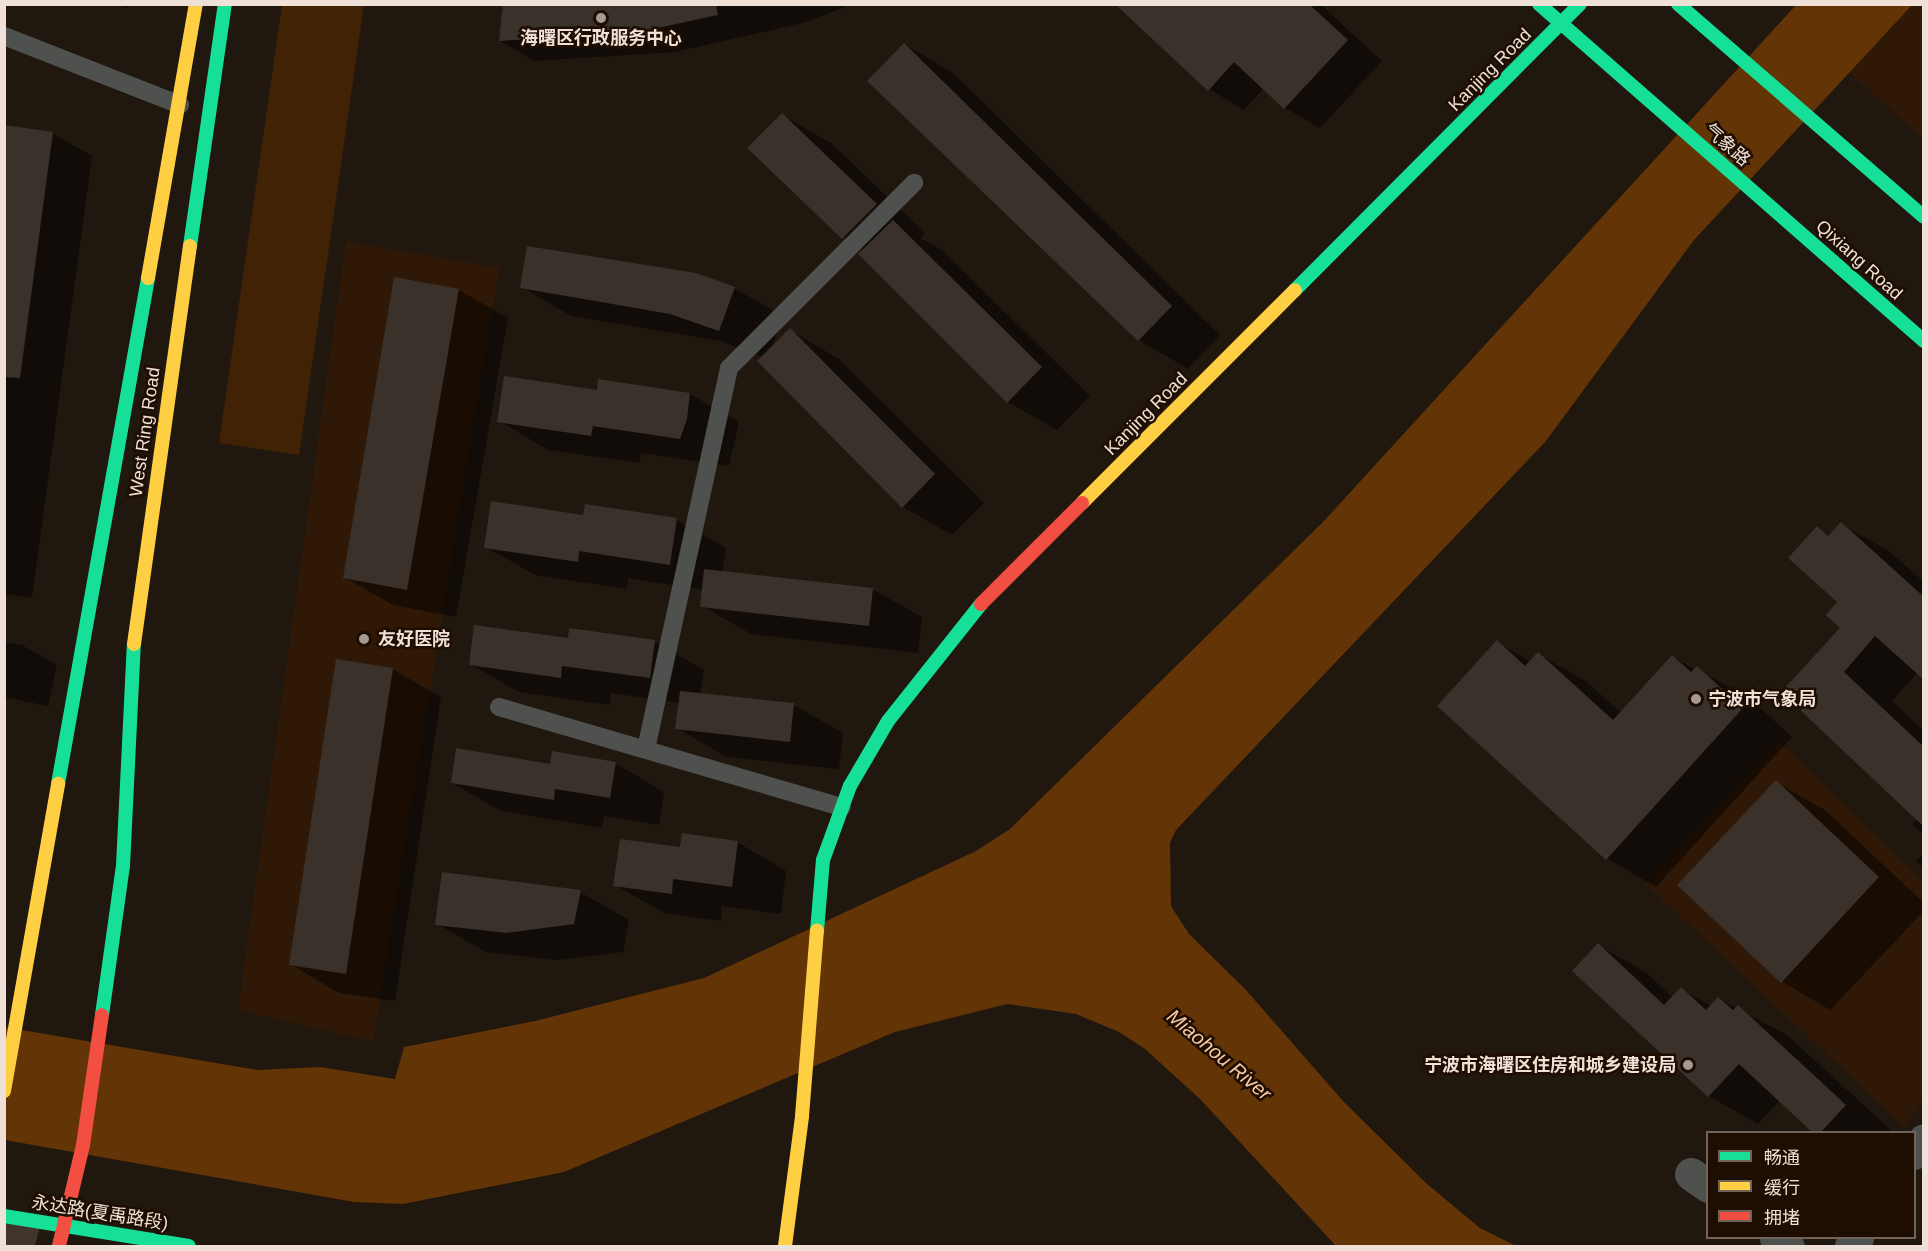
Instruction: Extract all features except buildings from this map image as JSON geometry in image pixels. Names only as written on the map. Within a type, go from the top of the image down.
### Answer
[{"type":"main road","name":"West Ring Road","points":[[4,1091],[49,848],[196,4]]},
{"type":"main road","name":"West Ring Road","points":[[63,1223],[83,1145],[123,866],[134,636],[225,4]]},
{"type":"main road","points":[[1539,4],[1561,24]]},
{"type":"main road","name":"Kanjing Road","points":[[785,1246],[802,1116],[823,860],[843,807],[888,721],[982,603],[1580,4]]},
{"type":"main road","points":[[1678,4],[1923,217]]},
{"type":"main road","name":"气象路","points":[[1561,24],[1797,229]]},
{"type":"main road","name":"Qixiang Road","points":[[1797,229],[1923,341]]},
{"type":"main road","name":"永达路(夏禹路段)","points":[[4,1216],[63,1223],[189,1246]]},
{"type":"main road","points":[[59,1246],[63,1223]]},
{"type":"lane","points":[[4,36],[180,105]]},
{"type":"lane","points":[[646,749],[729,368],[914,183]]},
{"type":"lane","points":[[499,707],[843,807]]},
{"type":"shaded area","points":[[282,5],[364,5],[299,455],[219,443]]},
{"type":"shaded area","points":[[1910,5],[1923,5],[1923,139],[1848,71]]},
{"type":"shaded area","name":"友好医院","points":[[346,241],[499,268],[373,1042],[238,1010]]},
{"type":"shaded area","points":[[1779,741],[1923,881],[1923,1100],[1905,1128],[1645,883]]},
{"type":"water","name":"Miaohou River","points":[[1796,5],[1912,5],[1694,240],[1546,441],[1176,830],[1170,843],[1171,906],[1189,934],[1246,990],[1343,1101],[1427,1184],[1480,1228],[1516,1246],[1336,1246],[1201,1100],[1145,1049],[1119,1032],[1076,1014],[1007,1004],[895,1032],[564,1172],[403,1204],[354,1202],[5,1140],[4,1027],[258,1070],[320,1067],[395,1079],[404,1047],[535,1021],[704,978],[976,851],[1010,829],[1323,522]]},
{"type":"tunnel","points":[[4,1233],[54,1246]]},
{"type":"traffic: fast","points":[[190,246],[225,4]]},
{"type":"traffic: fast","points":[[1539,4],[1924,341]]},
{"type":"traffic: fast","points":[[1295,290],[1580,4]]},
{"type":"traffic: fast","points":[[1678,4],[1924,217]]},
{"type":"traffic: fast","points":[[58,784],[148,278]]},
{"type":"traffic: fast","points":[[817,931],[823,860],[850,786],[888,721],[981,604]]},
{"type":"traffic: fast","points":[[102,1015],[123,866],[134,644]]},
{"type":"traffic: fast","points":[[4,1216],[189,1246]]},
{"type":"traffic: slow","points":[[148,278],[196,4]]},
{"type":"traffic: slow","points":[[134,644],[190,246]]},
{"type":"traffic: slow","points":[[1082,503],[1295,290]]},
{"type":"traffic: slow","points":[[4,1091],[58,784]]},
{"type":"traffic: slow","points":[[785,1246],[802,1116],[817,931]]},
{"type":"traffic: jam","points":[[981,604],[1082,503]]},
{"type":"traffic: jam","points":[[59,1246],[83,1145],[102,1015]]},
{"type":"place","name":"海曙区行政服务中心","points":[[601,18]]},
{"type":"place","name":"友好医院","points":[[364,639]]},
{"type":"place","name":"宁波市气象局","points":[[1696,699]]},
{"type":"place","name":"宁波市海曙区住房和城乡建设局","points":[[1688,1065]]}]
